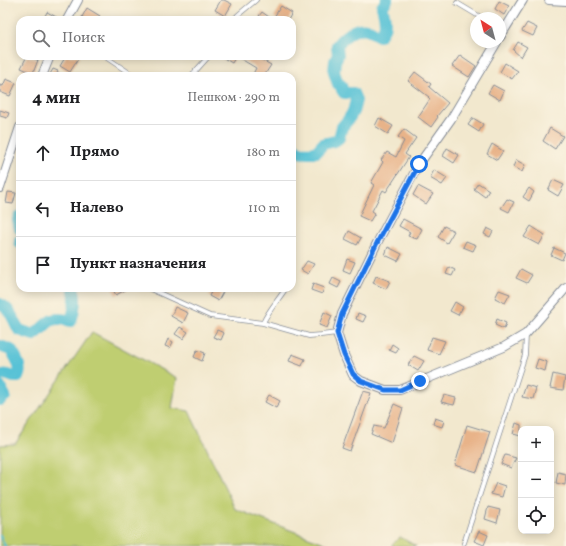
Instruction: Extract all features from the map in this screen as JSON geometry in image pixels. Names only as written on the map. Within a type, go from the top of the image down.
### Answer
[{"type":"street","points":[[69,16],[78,0]]},
{"type":"street","points":[[506,25],[523,0]]},
{"type":"street","points":[[549,0],[566,1]]},
{"type":"street","points":[[493,48],[451,119],[419,164],[377,243],[342,314],[337,333],[344,355],[353,374],[361,381],[385,390],[400,390],[504,347],[526,334],[566,288]]},
{"type":"street","points":[[44,72],[48,60]]},
{"type":"street","points":[[0,188],[16,139]]},
{"type":"lane","points":[[237,16],[256,0]]},
{"type":"lane","points":[[457,3],[472,12]]},
{"type":"lane","points":[[110,60],[128,72]]},
{"type":"lane","points":[[195,72],[205,60]]},
{"type":"lane","points":[[157,292],[210,316],[263,323],[309,336],[321,336],[337,333]]},
{"type":"lane","points":[[263,323],[284,292]]},
{"type":"lane","points":[[464,543],[525,355],[526,334]]},
{"type":"green space","points":[[92,332],[177,378],[172,408],[189,411],[235,509],[332,546],[0,546],[0,445],[15,444]]},
{"type":"green space","points":[[400,537],[416,546],[391,546]]},
{"type":"building","points":[[221,0],[232,4],[225,16],[215,10]]},
{"type":"building","points":[[499,1],[509,6],[506,12],[500,12],[495,9]]},
{"type":"building","points":[[281,6],[292,13],[290,16],[275,16]]},
{"type":"building","points":[[87,8],[100,16],[83,16]]},
{"type":"building","points":[[47,12],[54,16],[45,16]]},
{"type":"building","points":[[262,12],[268,16],[259,16]]},
{"type":"building","points":[[527,23],[537,28],[533,36],[522,31]]},
{"type":"building","points":[[518,42],[527,47],[521,57],[513,50]]},
{"type":"building","points":[[460,55],[476,66],[469,77],[452,66]]},
{"type":"building","points":[[25,60],[38,60],[33,72],[21,68]]},
{"type":"building","points":[[64,60],[78,60],[70,72],[60,66]]},
{"type":"building","points":[[227,60],[234,60],[232,63]]},
{"type":"building","points":[[243,60],[262,60],[271,65],[267,72],[254,72],[256,68]]},
{"type":"building","points":[[505,63],[518,71],[512,79],[500,72]]},
{"type":"building","points":[[53,69],[58,71],[58,72],[51,72]]},
{"type":"building","points":[[415,72],[431,84],[429,87],[448,103],[437,116],[438,117],[431,127],[418,117],[430,99],[408,81]]},
{"type":"building","points":[[6,79],[16,83],[10,96],[0,92],[0,85],[3,86]]},
{"type":"building","points":[[493,85],[504,91],[500,100],[488,93]]},
{"type":"building","points":[[0,110],[9,113],[7,118],[0,116]]},
{"type":"building","points":[[379,118],[393,126],[388,134],[375,126]]},
{"type":"building","points":[[473,118],[483,124],[479,132],[468,125]]},
{"type":"building","points":[[550,128],[563,136],[555,149],[543,141]]},
{"type":"building","points":[[404,129],[416,138],[405,154],[409,157],[386,192],[383,190],[372,211],[375,213],[370,221],[359,216],[374,185],[371,183],[383,162],[381,160],[387,152],[396,157],[404,141],[398,137]]},
{"type":"building","points":[[492,144],[503,151],[497,160],[487,154]]},
{"type":"building","points":[[447,148],[459,155],[454,163],[443,156]]},
{"type":"building","points":[[516,160],[525,165],[522,172],[513,167]]},
{"type":"building","points":[[434,170],[447,178],[442,185],[430,178]]},
{"type":"building","points":[[553,180],[564,185],[558,196],[548,190]]},
{"type":"building","points":[[478,183],[489,190],[485,197],[474,189]]},
{"type":"building","points":[[418,186],[433,194],[426,204],[413,195]]},
{"type":"building","points":[[529,188],[534,192],[529,201],[523,197]]},
{"type":"building","points":[[8,192],[16,193],[13,204],[6,203]]},
{"type":"building","points":[[507,199],[514,202],[509,212],[501,208]]},
{"type":"building","points":[[403,219],[422,229],[417,239],[408,236],[410,232],[399,226]]},
{"type":"building","points":[[444,226],[454,231],[447,243],[438,237]]},
{"type":"building","points":[[531,226],[545,235],[539,245],[524,237]]},
{"type":"building","points":[[487,228],[493,231],[490,237],[484,234]]},
{"type":"building","points":[[349,231],[361,238],[357,245],[345,239]]},
{"type":"building","points":[[466,241],[476,245],[473,251],[463,247]]},
{"type":"building","points":[[388,247],[402,254],[398,261],[385,255]]},
{"type":"building","points":[[554,248],[565,253],[562,260],[551,255]]},
{"type":"building","points":[[347,259],[355,262],[350,273],[343,270]]},
{"type":"building","points":[[307,261],[314,264],[308,274],[301,270]]},
{"type":"building","points":[[449,267],[455,270],[452,276],[446,274]]},
{"type":"building","points":[[521,269],[532,275],[527,283],[516,278]]},
{"type":"building","points":[[376,276],[390,281],[386,289],[373,283]]},
{"type":"building","points":[[333,278],[341,282],[338,288],[330,284]]},
{"type":"building","points":[[313,284],[324,288],[322,294],[311,290]]},
{"type":"building","points":[[499,290],[510,294],[505,303],[495,298]]},
{"type":"building","points":[[114,292],[122,292],[116,295]]},
{"type":"building","points":[[211,292],[223,292],[218,301],[209,296]]},
{"type":"building","points":[[455,302],[463,307],[458,315],[450,311]]},
{"type":"building","points":[[175,307],[188,313],[183,323],[171,316]]},
{"type":"building","points":[[324,312],[332,316],[327,328],[319,325]]},
{"type":"building","points":[[358,313],[366,316],[363,322],[356,319]]},
{"type":"building","points":[[497,319],[506,323],[504,329],[495,325]]},
{"type":"building","points":[[180,327],[188,332],[183,339],[175,334]]},
{"type":"building","points":[[217,330],[224,333],[221,340],[213,337]]},
{"type":"building","points":[[432,337],[445,341],[439,354],[427,350]]},
{"type":"building","points":[[168,339],[173,342],[170,348],[165,346]]},
{"type":"building","points":[[392,344],[398,348],[396,353],[389,350]]},
{"type":"building","points":[[197,350],[205,353],[202,361],[194,357]]},
{"type":"building","points":[[292,354],[305,359],[302,366],[289,361]]},
{"type":"building","points":[[414,356],[424,361],[418,371],[408,365]]},
{"type":"building","points":[[538,359],[547,362],[545,371],[535,368]]},
{"type":"building","points":[[553,374],[565,377],[563,390],[550,388]]},
{"type":"building","points":[[526,385],[536,388],[533,399],[522,397]]},
{"type":"building","points":[[363,391],[371,393],[350,451],[342,448]]},
{"type":"building","points":[[269,395],[280,401],[276,408],[265,402]]},
{"type":"building","points":[[444,395],[456,398],[454,405],[441,402]]},
{"type":"building","points":[[394,404],[403,408],[392,443],[371,434],[374,426],[384,428]]},
{"type":"building","points":[[435,418],[444,421],[442,427],[433,424]]},
{"type":"building","points":[[516,423],[521,425],[518,426],[518,435],[513,434]]},
{"type":"building","points":[[467,425],[490,432],[477,472],[455,465]]},
{"type":"building","points":[[505,455],[516,458],[511,468],[501,464]]},
{"type":"building","points":[[558,472],[566,474],[565,485],[556,483]]},
{"type":"building","points":[[496,483],[505,486],[502,497],[491,494]]},
{"type":"building","points":[[488,507],[500,510],[497,523],[485,519]]},
{"type":"building","points":[[479,531],[488,535],[484,545],[474,541]]},
{"type":"waterway","points":[[296,150],[306,153],[316,152],[323,144],[335,141],[339,138],[342,127],[353,112],[356,100],[353,93],[344,93],[341,85],[338,84],[334,72],[335,61],[338,55],[337,45],[346,36],[363,28],[370,30],[379,36],[384,30],[385,26],[385,18],[382,7],[387,0]]},
{"type":"waterway","points":[[0,304],[9,312],[19,330],[34,335],[50,321],[58,319],[71,321],[75,300],[74,292]]},
{"type":"waterway","points":[[0,346],[11,350],[20,370],[18,377],[13,377],[7,374],[0,376]]},
{"type":"waterway","points":[[0,387],[5,396],[0,400]]},
{"type":"waterway","points":[[0,535],[5,546]]},
{"type":"route","points":[[419,164],[377,243],[342,314],[337,333],[344,355],[353,374],[361,381],[385,390],[400,390],[420,381]]}]
